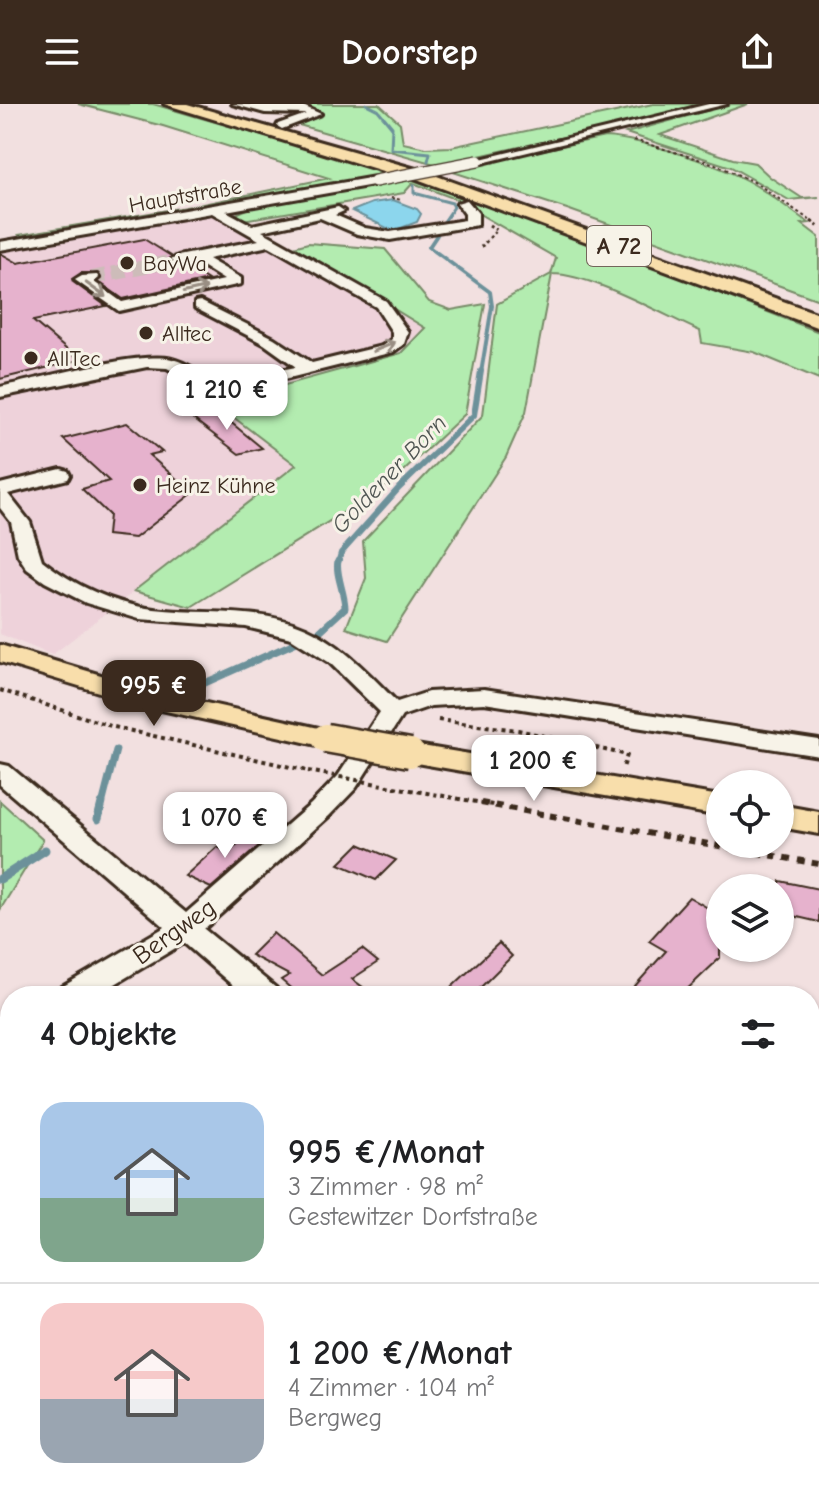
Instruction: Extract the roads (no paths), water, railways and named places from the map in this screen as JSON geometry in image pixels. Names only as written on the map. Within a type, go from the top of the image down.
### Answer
[{"type":"highway","name":"A 72","points":[[171,104],[420,172],[819,321]]},
{"type":"highway","name":"A 72","points":[[199,104],[282,126],[819,308]]},
{"type":"main road","points":[[0,653],[158,701],[326,738],[706,804]]},
{"type":"main road","points":[[794,819],[819,823]]},
{"type":"street","points":[[237,104],[265,110],[305,107],[316,114],[282,126]]},
{"type":"street","name":"Hauptstraße","points":[[0,246],[16,240],[216,210],[478,161],[722,104]]},
{"type":"street","points":[[323,215],[362,231],[390,236],[473,222],[470,218],[472,213],[464,208],[463,203]]},
{"type":"street","points":[[247,230],[348,209]]},
{"type":"street","points":[[0,392],[125,364],[147,362],[170,363],[209,384],[245,384],[387,349],[399,341],[400,332],[381,304],[216,210]]},
{"type":"street","points":[[178,260],[268,242]]},
{"type":"street","points":[[92,278],[82,280],[119,307],[236,281],[196,257]]},
{"type":"street","points":[[221,299],[316,366]]},
{"type":"street","points":[[200,305],[316,366]]},
{"type":"street","points":[[0,490],[61,475]]},
{"type":"street","points":[[5,507],[22,525],[24,547],[29,559],[73,588],[128,610],[152,615],[249,620],[307,638],[351,668],[393,711],[428,699],[484,696],[819,748]]},
{"type":"street","name":"Bergweg","points":[[88,986],[187,928],[320,810],[352,779],[393,711]]},
{"type":"street","points":[[0,772],[254,986]]},
{"type":"water","points":[[393,200],[417,209],[421,214],[417,222],[393,231],[352,211],[372,203]]},
{"type":"waterway","name":"Goldener Born","points":[[366,104],[378,110],[392,127],[391,149],[430,153],[428,161]]},
{"type":"waterway","name":"Goldener Born","points":[[414,185],[414,193],[452,203],[454,207],[443,223]]},
{"type":"waterway","name":"Goldener Born","points":[[437,235],[429,247],[490,292],[492,306],[481,373]]},
{"type":"waterway","name":"Goldener Born","points":[[338,563],[341,553],[399,488],[474,415],[481,371]]},
{"type":"waterway","name":"Goldener Born","points":[[196,687],[319,632],[345,608],[338,563]]},
{"type":"waterway","name":"Goldener Born","points":[[102,805],[116,750]]},
{"type":"waterway","name":"Goldener Born","points":[[98,819],[102,803]]},
{"type":"waterway","name":"Goldener Born","points":[[0,879],[45,850]]},
{"type":"tunnel","points":[[92,278],[178,260]]},
{"type":"place","name":"BayWa","points":[[127,263]]},
{"type":"place","name":"Alltec","points":[[146,333]]},
{"type":"place","name":"AllTec","points":[[31,358]]},
{"type":"place","name":"Heinz Kühne","points":[[140,485]]}]
